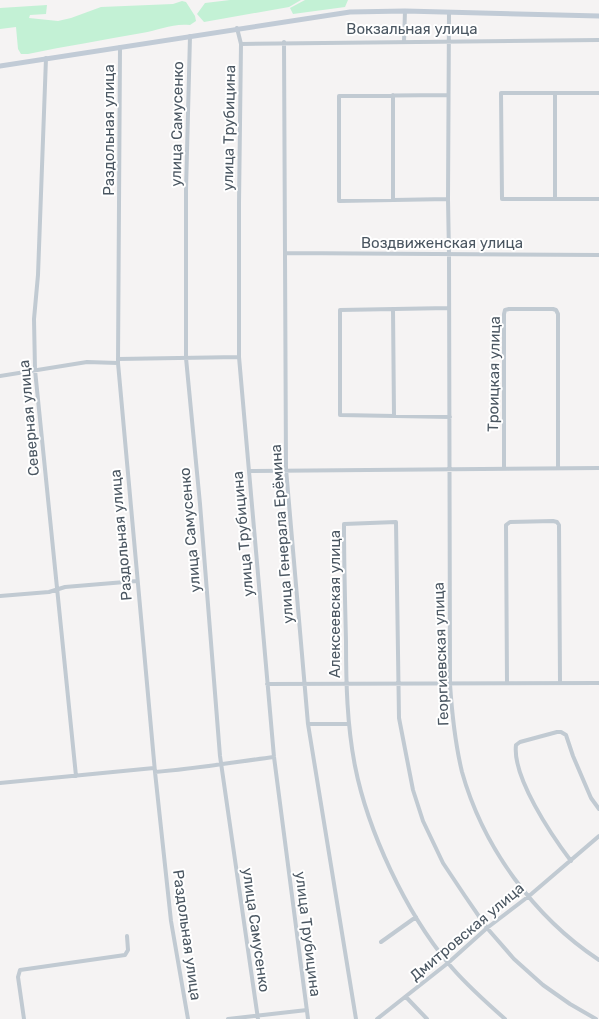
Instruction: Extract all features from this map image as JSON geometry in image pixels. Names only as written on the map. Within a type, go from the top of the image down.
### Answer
[{"type":"main road","name":"Вокзальная улица","points":[[0,66],[350,12],[405,11],[599,16]]},
{"type":"street","points":[[404,42],[405,11]]},
{"type":"street","name":"Георгиевская улица","points":[[449,12],[449,469],[450,684],[452,711],[459,755],[473,802],[496,850],[511,874],[547,916],[575,944],[599,960]]},
{"type":"street","points":[[237,28],[241,44]]},
{"type":"street","name":"улица Самусенко","points":[[190,36],[186,190],[186,358],[222,764],[258,1017]]},
{"type":"street","name":"Вокзальная улица","points":[[241,44],[284,42],[599,40]]},
{"type":"street","name":"улица Генерала Ерёмина","points":[[284,42],[286,469],[308,724],[356,1019]]},
{"type":"street","name":"улица Трубицина","points":[[241,44],[238,203],[239,357],[274,757],[308,1019]]},
{"type":"street","name":"Раздольная улица","points":[[120,47],[118,361],[154,770],[171,921],[188,1019]]},
{"type":"street","name":"Северная улица","points":[[46,58],[38,276],[34,319],[35,370],[76,776]]},
{"type":"street","points":[[599,92],[501,92],[502,199],[599,199]]},
{"type":"street","points":[[555,92],[555,199]]},
{"type":"street","points":[[448,95],[338,96],[339,201],[448,199]]},
{"type":"street","points":[[393,96],[393,200]]},
{"type":"street","name":"Воздвиженская улица","points":[[285,253],[599,254]]},
{"type":"street","points":[[449,308],[340,310],[340,415],[450,417]]},
{"type":"street","name":"Троицкая улица","points":[[504,468],[505,310],[553,309],[558,314],[558,468]]},
{"type":"street","points":[[394,310],[394,416]]},
{"type":"street","points":[[0,376],[87,362],[239,357]]},
{"type":"street","points":[[249,471],[286,469],[599,468]]},
{"type":"street","name":"Алексеевская улица","points":[[346,684],[344,524],[396,522],[398,684]]},
{"type":"street","points":[[507,683],[506,525],[510,522],[557,522],[559,525],[560,683]]},
{"type":"street","points":[[0,596],[49,592],[66,587],[136,581]]},
{"type":"street","name":"Алексеевская улица","points":[[267,684],[599,683]]},
{"type":"street","points":[[346,684],[355,766],[369,820],[387,864],[416,918],[448,963],[474,992],[505,1019]]},
{"type":"street","points":[[398,684],[399,718],[405,758],[413,790],[422,821],[443,863],[487,928],[514,959],[543,985],[596,1019]]},
{"type":"street","points":[[308,724],[349,724]]},
{"type":"street","points":[[571,861],[548,831],[535,807],[523,780],[515,752],[516,745],[520,742],[557,732],[566,735],[572,756],[591,798],[599,809]]},
{"type":"street","points":[[0,783],[154,770],[184,770],[274,757]]},
{"type":"street","name":"Дмитровская улица","points":[[377,1019],[448,963],[487,928],[529,896],[599,836]]},
{"type":"street","points":[[381,942],[416,918]]},
{"type":"street","points":[[24,1019],[18,978],[20,970],[125,955],[128,950],[127,936]]},
{"type":"street","points":[[406,997],[427,1019]]},
{"type":"street","points":[[228,1019],[307,1010]]},
{"type":"green space","points":[[230,0],[301,0],[289,7],[204,22],[197,14],[205,3]]},
{"type":"green space","points":[[305,0],[348,0],[345,7],[293,14],[290,8]]},
{"type":"green space","points":[[182,1],[186,2],[195,16],[196,21],[190,25],[172,26],[28,54],[21,54],[18,49],[16,27],[0,29],[0,8],[47,5],[46,14],[30,15],[29,18],[58,21],[101,7],[173,4]]}]
